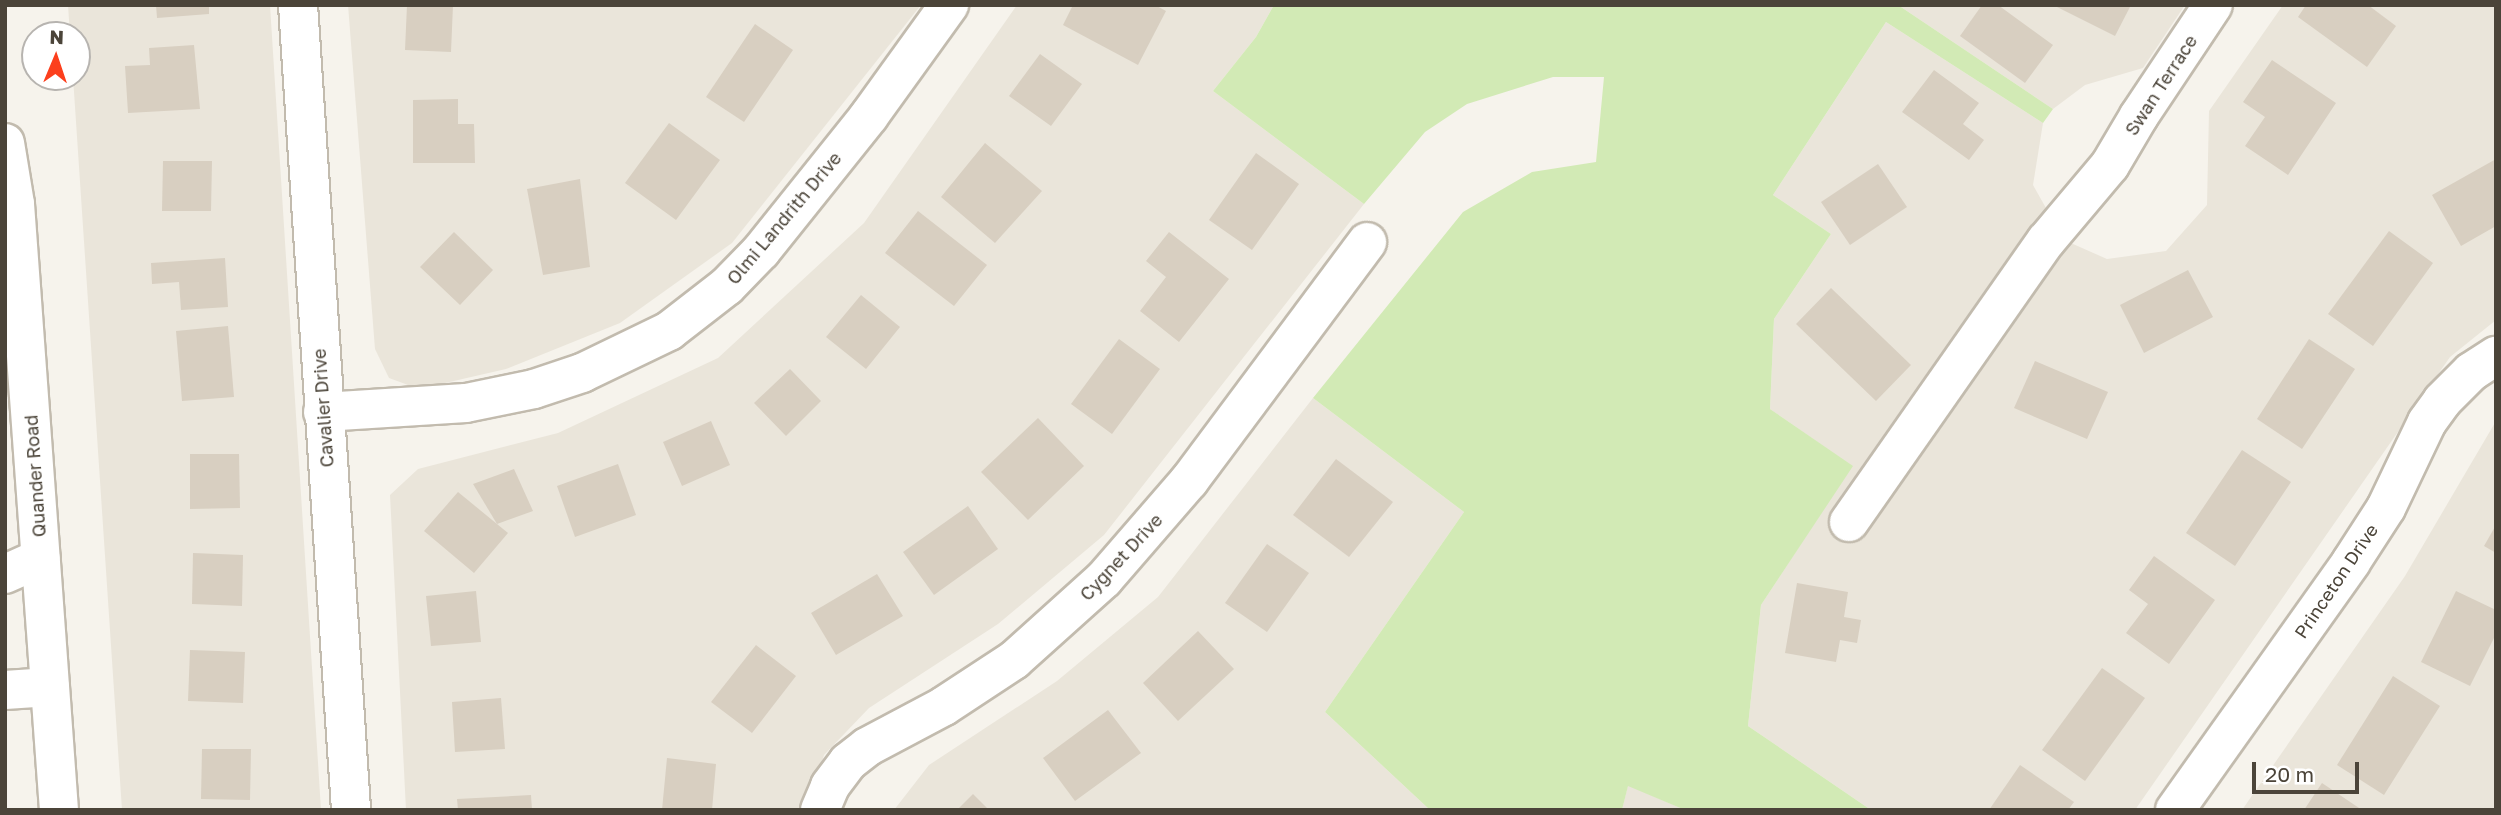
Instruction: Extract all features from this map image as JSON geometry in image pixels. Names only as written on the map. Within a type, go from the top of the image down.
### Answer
[{"type":"street","name":"Cavalier Drive","points":[[298,5],[351,810]]},
{"type":"street","name":"Olmi Landrith Drive","points":[[323,412],[466,402],[534,389],[582,373],[669,331],[727,286],[761,251],[869,116],[949,5]]},
{"type":"street","name":"Swan Terrace","points":[[1849,522],[2046,241],[2110,165],[2139,116],[2213,5]]},
{"type":"street","name":"Quander Road","points":[[5,143],[15,204],[15,349],[41,558],[59,810]]},
{"type":"street","name":"Cygnet Drive","points":[[820,810],[830,786],[848,762],[867,747],[944,706],[1014,660],[1104,579],[1189,481],[1367,242]]},
{"type":"street","name":"Princeton Drive","points":[[2175,810],[2386,508],[2427,422],[2442,401],[2471,372],[2496,356]]},
{"type":"street","points":[[5,574],[41,558]]},
{"type":"street","points":[[5,690],[50,687]]},
{"type":"shaded area","points":[[68,5],[270,5],[321,810],[122,810],[74,91],[91,91],[91,21],[69,21]]},
{"type":"shaded area","points":[[348,5],[921,5],[732,243],[620,323],[506,369],[419,389],[389,378],[375,349]]},
{"type":"shaded area","points":[[1017,5],[1274,5],[1256,37],[1213,91],[1364,204],[1104,535],[998,624],[869,708],[824,755],[807,810],[406,810],[390,495],[418,469],[558,433],[718,358],[864,223]]},
{"type":"shaded area","points":[[1898,5],[2185,5],[2143,68],[2085,85],[2053,109]]},
{"type":"shaded area","points":[[2283,5],[2496,5],[2496,320],[2450,357],[2135,810],[1871,810],[1748,726],[1761,605],[1852,466],[1770,409],[1774,319],[1831,234],[1773,195],[1886,22],[2043,123],[2033,185],[2064,240],[2107,259],[2166,251],[2207,205],[2209,111]]},
{"type":"shaded area","points":[[1313,398],[1464,512],[1325,712],[1430,810],[894,810],[929,765],[1057,681],[1158,597]]},
{"type":"shaded area","points":[[2496,421],[2496,810],[2242,810],[2405,576]]},
{"type":"shaded area","points":[[1628,785],[1685,810],[1622,810]]},
{"type":"green space","points":[[1274,5],[1898,5],[2053,109],[2043,123],[1886,22],[1773,195],[1831,234],[1774,319],[1770,409],[1853,466],[1761,605],[1748,726],[1871,810],[1685,810],[1628,786],[1622,810],[1430,810],[1325,712],[1464,512],[1313,398],[1463,212],[1532,172],[1596,162],[1604,77],[1553,77],[1467,104],[1425,132],[1364,204],[1213,91],[1256,37]]},
{"type":"building","points":[[156,5],[209,5],[209,14],[157,18]]},
{"type":"building","points":[[407,5],[453,5],[451,52],[405,50]]},
{"type":"building","points":[[1073,5],[1155,5],[1166,11],[1138,65],[1063,25]]},
{"type":"building","points":[[1982,5],[1998,5],[2053,45],[2025,83],[1960,36]]},
{"type":"building","points":[[2053,5],[2131,5],[2115,36]]},
{"type":"building","points":[[2306,5],[2368,5],[2396,26],[2367,67],[2298,17]]},
{"type":"building","points":[[755,24],[793,50],[744,122],[706,97]]},
{"type":"building","points":[[194,45],[200,109],[128,113],[125,66],[150,65],[149,48]]},
{"type":"building","points":[[1040,54],[1082,84],[1051,126],[1009,96]]},
{"type":"building","points":[[2272,60],[2336,103],[2288,175],[2245,146],[2265,117],[2243,102]]},
{"type":"building","points":[[1934,70],[1979,103],[1963,124],[1984,140],[1969,160],[1902,112]]},
{"type":"building","points":[[458,99],[458,124],[474,124],[475,163],[413,163],[413,100]]},
{"type":"building","points":[[669,123],[720,160],[676,220],[625,183]]},
{"type":"building","points":[[985,143],[1042,191],[995,243],[941,197]]},
{"type":"building","points":[[1256,153],[1299,184],[1252,250],[1209,220]]},
{"type":"building","points":[[2496,159],[2496,226],[2461,246],[2432,195]]},
{"type":"building","points":[[163,161],[212,161],[211,211],[162,211]]},
{"type":"building","points":[[1878,164],[1907,207],[1850,245],[1821,202]]},
{"type":"building","points":[[580,179],[590,267],[543,275],[527,189]]},
{"type":"building","points":[[918,211],[987,265],[954,306],[885,253]]},
{"type":"building","points":[[2389,231],[2433,263],[2373,346],[2328,314]]},
{"type":"building","points":[[454,232],[493,270],[460,305],[420,267]]},
{"type":"building","points":[[1169,232],[1229,279],[1179,342],[1140,311],[1166,277],[1146,261]]},
{"type":"building","points":[[225,258],[228,307],[181,310],[179,282],[152,284],[151,263]]},
{"type":"building","points":[[2188,270],[2213,317],[2144,353],[2120,305]]},
{"type":"building","points":[[1831,288],[1911,365],[1876,401],[1796,324]]},
{"type":"building","points":[[861,295],[900,327],[866,369],[826,337]]},
{"type":"building","points":[[228,326],[234,397],[182,401],[176,331]]},
{"type":"building","points":[[1119,339],[1160,369],[1112,434],[1071,404]]},
{"type":"building","points":[[2309,339],[2355,369],[2302,449],[2257,419]]},
{"type":"building","points":[[2035,361],[2108,392],[2087,439],[2014,408]]},
{"type":"building","points":[[790,369],[821,401],[786,436],[754,403]]},
{"type":"building","points":[[1038,418],[1084,466],[1028,520],[981,472]]},
{"type":"building","points":[[711,421],[730,465],[682,486],[663,442]]},
{"type":"building","points":[[2242,450],[2291,482],[2235,566],[2186,533]]},
{"type":"building","points":[[190,454],[239,454],[240,508],[190,509]]},
{"type":"building","points":[[1336,459],[1393,502],[1349,557],[1293,515]]},
{"type":"building","points":[[618,464],[636,515],[575,537],[557,486]]},
{"type":"building","points":[[514,469],[533,511],[497,524],[473,484]]},
{"type":"building","points":[[458,492],[508,533],[474,573],[424,531]]},
{"type":"building","points":[[968,506],[998,549],[934,595],[903,552]]},
{"type":"building","points":[[2496,525],[2496,553],[2484,546]]},
{"type":"building","points":[[1267,544],[1309,573],[1267,632],[1225,603]]},
{"type":"building","points":[[193,553],[243,555],[242,606],[192,604]]},
{"type":"building","points":[[2154,556],[2215,600],[2169,664],[2126,633],[2148,604],[2129,590]]},
{"type":"building","points":[[877,574],[903,616],[836,655],[811,613]]},
{"type":"building","points":[[1797,583],[1848,592],[1844,617],[1861,620],[1857,643],[1840,640],[1836,662],[1785,653]]},
{"type":"building","points":[[476,591],[481,642],[431,646],[426,596]]},
{"type":"building","points":[[2456,591],[2496,610],[2496,634],[2470,686],[2421,662]]},
{"type":"building","points":[[1198,631],[1234,669],[1178,721],[1143,683]]},
{"type":"building","points":[[756,645],[796,676],[752,733],[711,702]]},
{"type":"building","points":[[190,650],[245,652],[243,703],[188,701]]},
{"type":"building","points":[[2102,668],[2145,698],[2085,781],[2042,750]]},
{"type":"building","points":[[2393,676],[2440,706],[2384,795],[2337,765]]},
{"type":"building","points":[[501,698],[505,749],[455,752],[452,702]]},
{"type":"building","points":[[1108,710],[1141,753],[1075,801],[1043,758]]},
{"type":"building","points":[[202,749],[251,749],[250,800],[201,799]]},
{"type":"building","points":[[667,758],[716,764],[712,810],[662,810]]},
{"type":"building","points":[[2020,765],[2074,802],[2068,810],[1989,810]]},
{"type":"building","points":[[2322,783],[2362,810],[2304,810]]},
{"type":"building","points":[[973,794],[989,810],[957,810]]},
{"type":"building","points":[[531,795],[532,810],[458,810],[457,799]]}]
